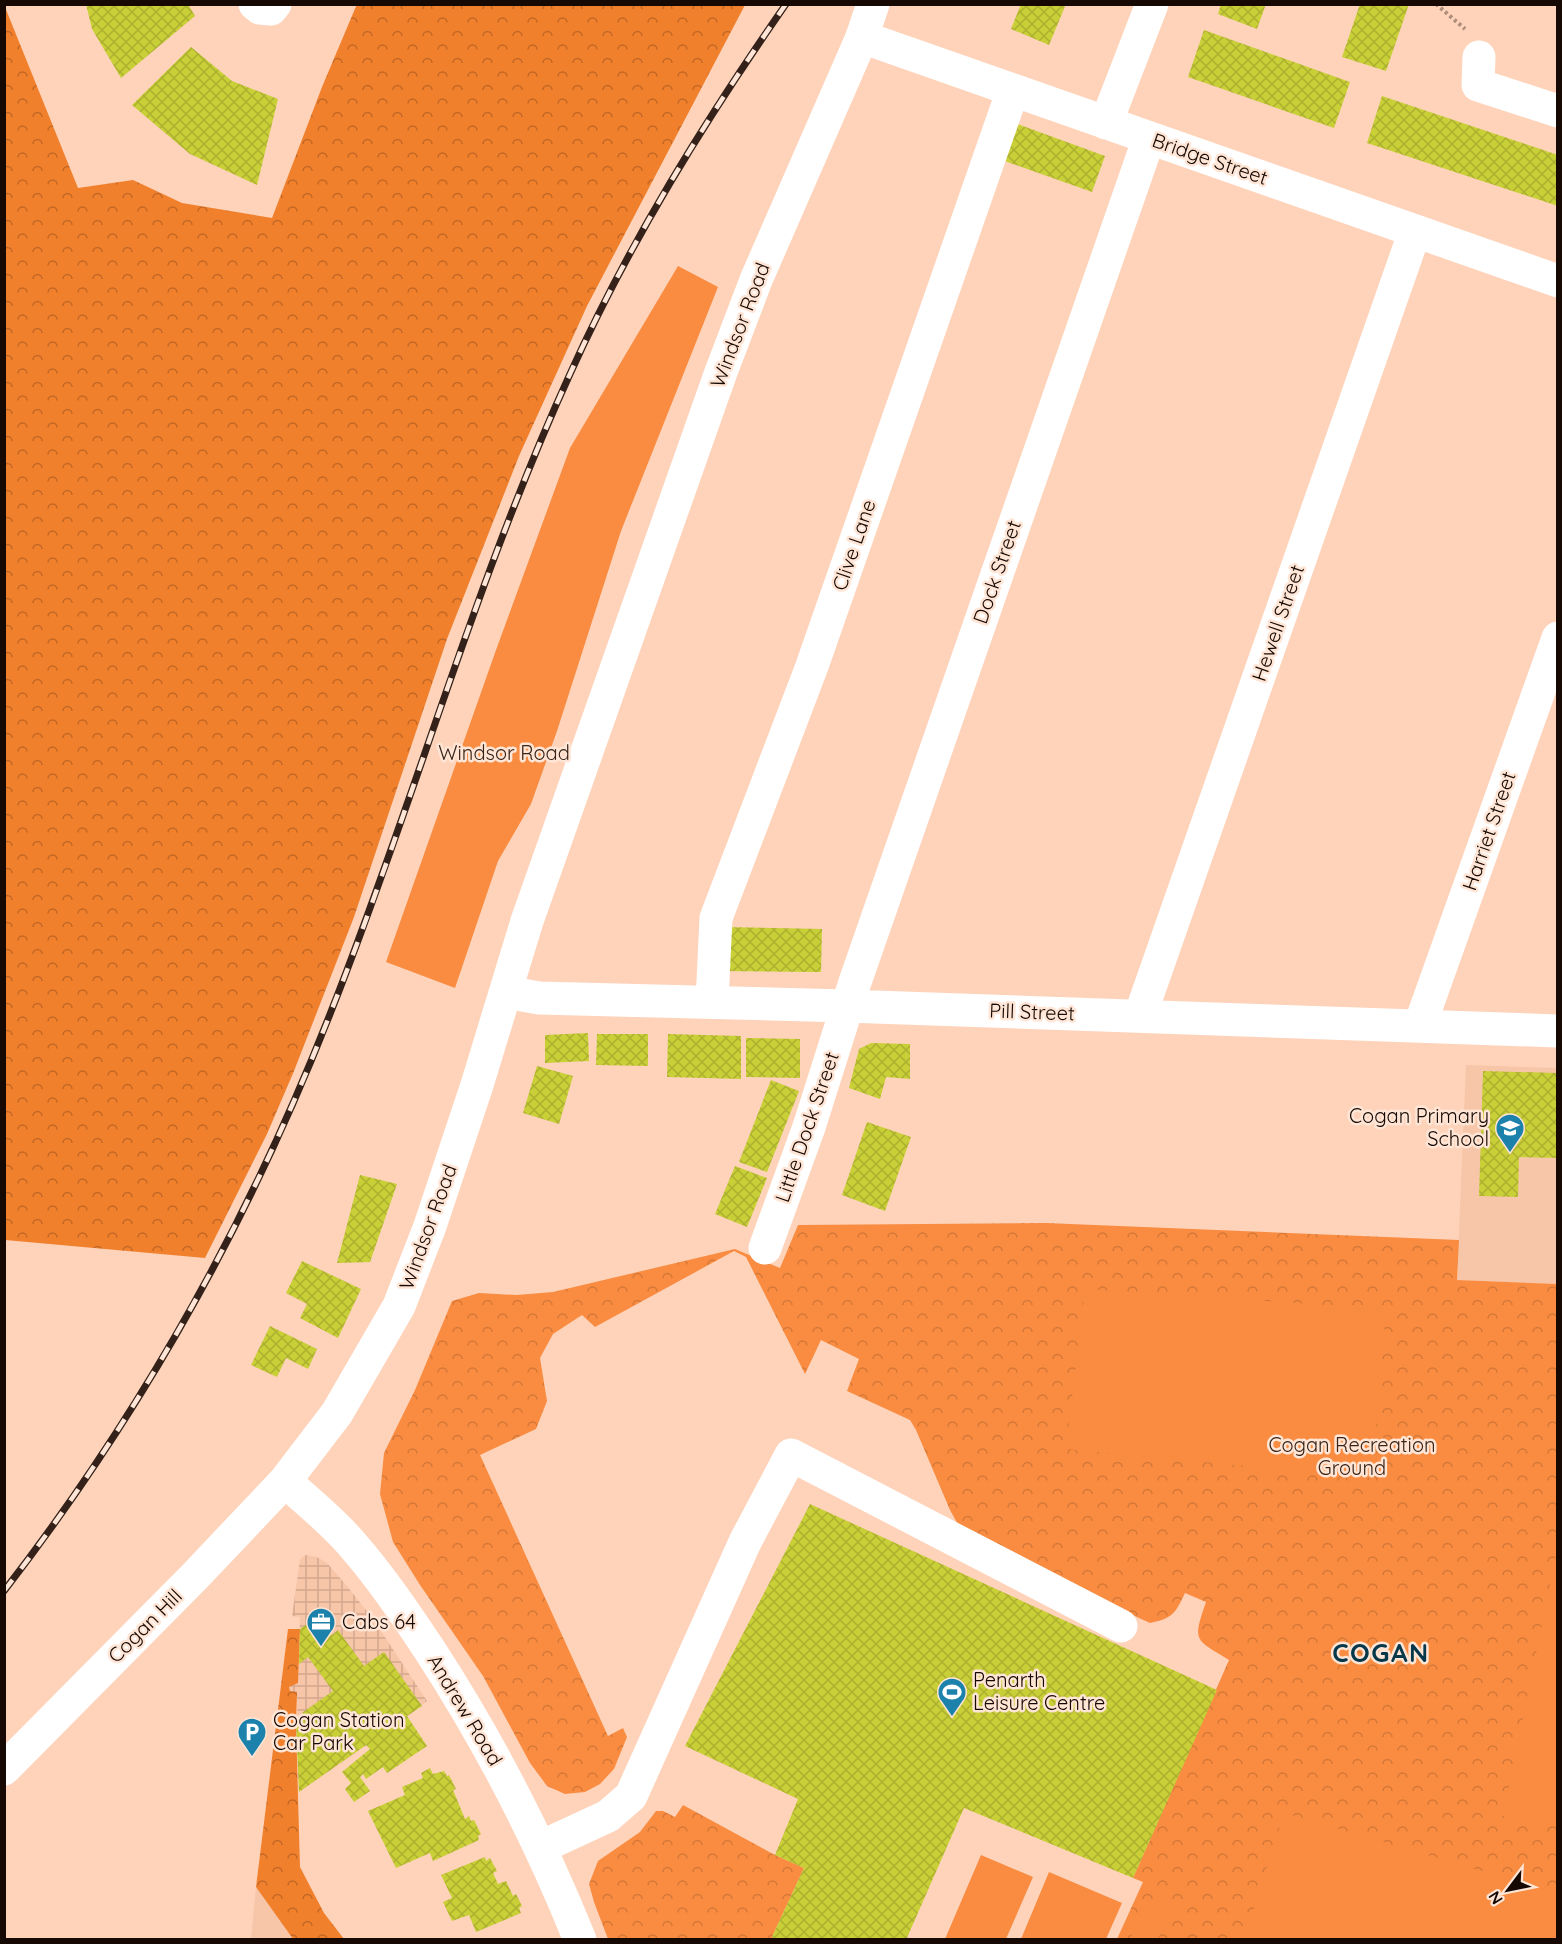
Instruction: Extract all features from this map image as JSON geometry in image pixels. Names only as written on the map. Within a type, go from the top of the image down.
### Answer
[{"type":"street","points":[[255,4],[260,8],[271,9],[275,4]]},
{"type":"street","name":"Windsor Road","points":[[285,1481],[337,1413],[399,1306],[430,1226],[527,921],[721,372],[756,280],[862,37],[873,4]]},
{"type":"street","points":[[1106,123],[1152,4]]},
{"type":"street","name":"Bridge Street","points":[[862,37],[1557,281]]},
{"type":"street","points":[[1479,57],[1478,85],[1557,111]]},
{"type":"street","name":"Clive Lane","points":[[712,1002],[716,918],[812,666],[1014,90]]},
{"type":"street","name":"Dock Street","points":[[846,1006],[1149,138]]},
{"type":"street","name":"Hewell Street","points":[[1140,1016],[1415,231]]},
{"type":"street","name":"Harriet Street","points":[[1420,1025],[1557,638]]},
{"type":"street","name":"Pill Street","points":[[506,992],[539,998],[846,1006],[1557,1031]]},
{"type":"street","name":"Little Dock Street","points":[[765,1248],[809,1127],[846,1006]]},
{"type":"street","points":[[541,1847],[608,1816],[631,1796],[745,1542],[791,1455],[1121,1626]]},
{"type":"street","name":"Cogan Hill","points":[[4,1769],[196,1575],[285,1481]]},
{"type":"street","name":"Andrew Road","points":[[285,1481],[352,1544],[403,1609],[471,1716],[541,1847],[580,1940]]},
{"type":"shaded area","name":"Cogan Primary School","points":[[1466,1065],[1557,1068],[1557,1284],[1457,1280]]},
{"type":"shaded area","points":[[306,1555],[317,1557],[327,1563],[347,1586],[373,1619],[427,1701],[299,1792],[297,1693],[290,1691],[289,1687],[298,1682],[300,1617],[292,1616],[300,1559]]},
{"type":"shaded area","points":[[256,1887],[293,1939],[251,1939]]},
{"type":"green space","points":[[357,4],[745,5],[587,306],[519,456],[447,639],[354,917],[294,1071],[267,1134],[205,1258],[5,1240],[5,7],[78,188],[133,180],[182,203],[272,218],[322,87]]},
{"type":"green space","name":"Windsor Road","points":[[678,266],[718,287],[621,531],[557,731],[531,804],[498,861],[455,988],[386,962],[570,448]]},
{"type":"green space","name":"Cogan Recreation Ground","points":[[1046,1223],[1459,1240],[1457,1280],[1557,1284],[1557,1939],[1117,1939],[1143,1882],[1133,1878],[1229,1660],[1209,1648],[1200,1638],[1199,1625],[1206,1602],[1185,1593],[1179,1606],[1169,1617],[1150,1623],[966,1539],[950,1510],[910,1420],[847,1391],[859,1359],[821,1340],[805,1374],[746,1257],[734,1251],[595,1327],[582,1315],[553,1334],[540,1358],[547,1401],[536,1429],[480,1455],[608,1736],[623,1728],[627,1737],[614,1769],[600,1784],[585,1792],[565,1794],[547,1786],[530,1763],[483,1676],[393,1542],[380,1494],[384,1453],[415,1390],[452,1301],[479,1293],[517,1295],[553,1292],[735,1249],[780,1268],[798,1225]]},
{"type":"green space","points":[[1085,1289],[1386,1309],[1372,1478],[1066,1449]]},
{"type":"green space","points":[[1557,1550],[1557,1826],[1503,1816]]},
{"type":"green space","points":[[288,1629],[300,1629],[298,1683],[289,1687],[290,1691],[297,1692],[300,1867],[324,1913],[344,1939],[293,1939],[256,1887]]},
{"type":"green space","points":[[683,1805],[775,1855],[804,1868],[772,1937],[777,1939],[608,1939],[589,1884],[598,1861],[640,1832],[656,1811],[663,1811],[675,1817]]},
{"type":"green space","points":[[1284,1813],[1557,1893],[1557,1939],[1244,1939]]},
{"type":"green space","points":[[981,1855],[1033,1877],[1006,1939],[945,1939]]},
{"type":"green space","points":[[1049,1872],[1122,1903],[1106,1939],[1021,1939]]},
{"type":"green space","points":[[1146,1900],[1170,1910],[1158,1939],[1130,1939]]},
{"type":"building","points":[[86,4],[188,4],[195,16],[121,78],[92,29]]},
{"type":"building","points":[[1021,4],[1066,4],[1049,45],[1011,29]]},
{"type":"building","points":[[1221,4],[1266,4],[1257,29],[1218,14]]},
{"type":"building","points":[[1360,4],[1409,4],[1386,71],[1342,57]]},
{"type":"building","points":[[1204,30],[1350,82],[1334,128],[1188,77]]},
{"type":"building","points":[[191,47],[232,81],[278,99],[257,185],[190,154],[132,105]]},
{"type":"building","points":[[1382,96],[1558,155],[1558,206],[1367,143]]},
{"type":"building","points":[[1009,121],[1105,156],[1092,192],[996,158]]},
{"type":"building","points":[[722,927],[822,929],[821,972],[721,971]]},
{"type":"building","points":[[588,1033],[589,1061],[545,1063],[545,1035]]},
{"type":"building","points":[[597,1034],[648,1034],[648,1066],[596,1065]]},
{"type":"building","points":[[668,1034],[741,1036],[741,1079],[667,1077]]},
{"type":"building","points":[[746,1038],[800,1039],[800,1078],[746,1077]]},
{"type":"building","points":[[871,1043],[910,1044],[910,1079],[886,1077],[880,1099],[849,1088],[859,1049]]},
{"type":"building","points":[[537,1066],[573,1076],[559,1124],[523,1113]]},
{"type":"building","points":[[1483,1071],[1558,1073],[1558,1158],[1519,1157],[1518,1197],[1479,1196]]},
{"type":"building","points":[[771,1080],[799,1091],[767,1172],[739,1162]]},
{"type":"building","points":[[867,1122],[911,1137],[885,1211],[842,1195]]},
{"type":"building","points":[[735,1166],[767,1178],[747,1227],[715,1214]]},
{"type":"building","points":[[360,1175],[397,1184],[370,1262],[337,1263]]},
{"type":"building","points":[[302,1261],[361,1289],[338,1338],[300,1318],[307,1304],[286,1293]]},
{"type":"building","points":[[270,1326],[317,1349],[308,1369],[286,1358],[277,1377],[251,1365]]},
{"type":"building","name":"Penarth Leisure Centre","points":[[810,1504],[1217,1690],[1133,1878],[964,1808],[906,1940],[777,1940],[772,1937],[804,1868],[775,1855],[798,1799],[685,1746]]},
{"type":"building","points":[[318,1616],[332,1635],[338,1630],[364,1666],[384,1652],[422,1706],[407,1716],[427,1746],[387,1773],[383,1767],[366,1779],[363,1774],[360,1777],[370,1791],[354,1802],[345,1789],[351,1783],[342,1772],[370,1749],[366,1745],[299,1792],[296,1724],[305,1717],[302,1713],[333,1691],[308,1657],[299,1664],[300,1629]]},
{"type":"building","points":[[430,1768],[433,1774],[444,1771],[447,1776],[449,1775],[465,1819],[469,1816],[471,1821],[474,1820],[481,1834],[478,1836],[479,1840],[433,1861],[430,1853],[396,1868],[368,1811],[405,1795],[402,1787],[423,1778],[421,1773]]},
{"type":"building","points":[[485,1857],[486,1861],[490,1858],[497,1871],[493,1873],[498,1884],[506,1881],[513,1896],[516,1894],[522,1906],[519,1908],[521,1913],[476,1932],[469,1915],[452,1921],[443,1902],[452,1898],[441,1875]]},
{"type":"railway","points":[[4,1591],[102,1455],[147,1384],[229,1238],[266,1163],[332,1009],[391,850],[475,610],[536,452],[570,374],[617,278],[669,184],[726,93],[786,4]]},
{"type":"place","name":"Cogan Primary School","points":[[1510,1154]]},
{"type":"place","name":"Cabs 64","points":[[321,1648]]},
{"type":"place","name":"Penarth Leisure Centre","points":[[952,1718]]},
{"type":"place","name":"Cogan Station Car Park","points":[[252,1758]]},
{"type":"district","name":"COGAN","points":[[1381,1653]]}]
